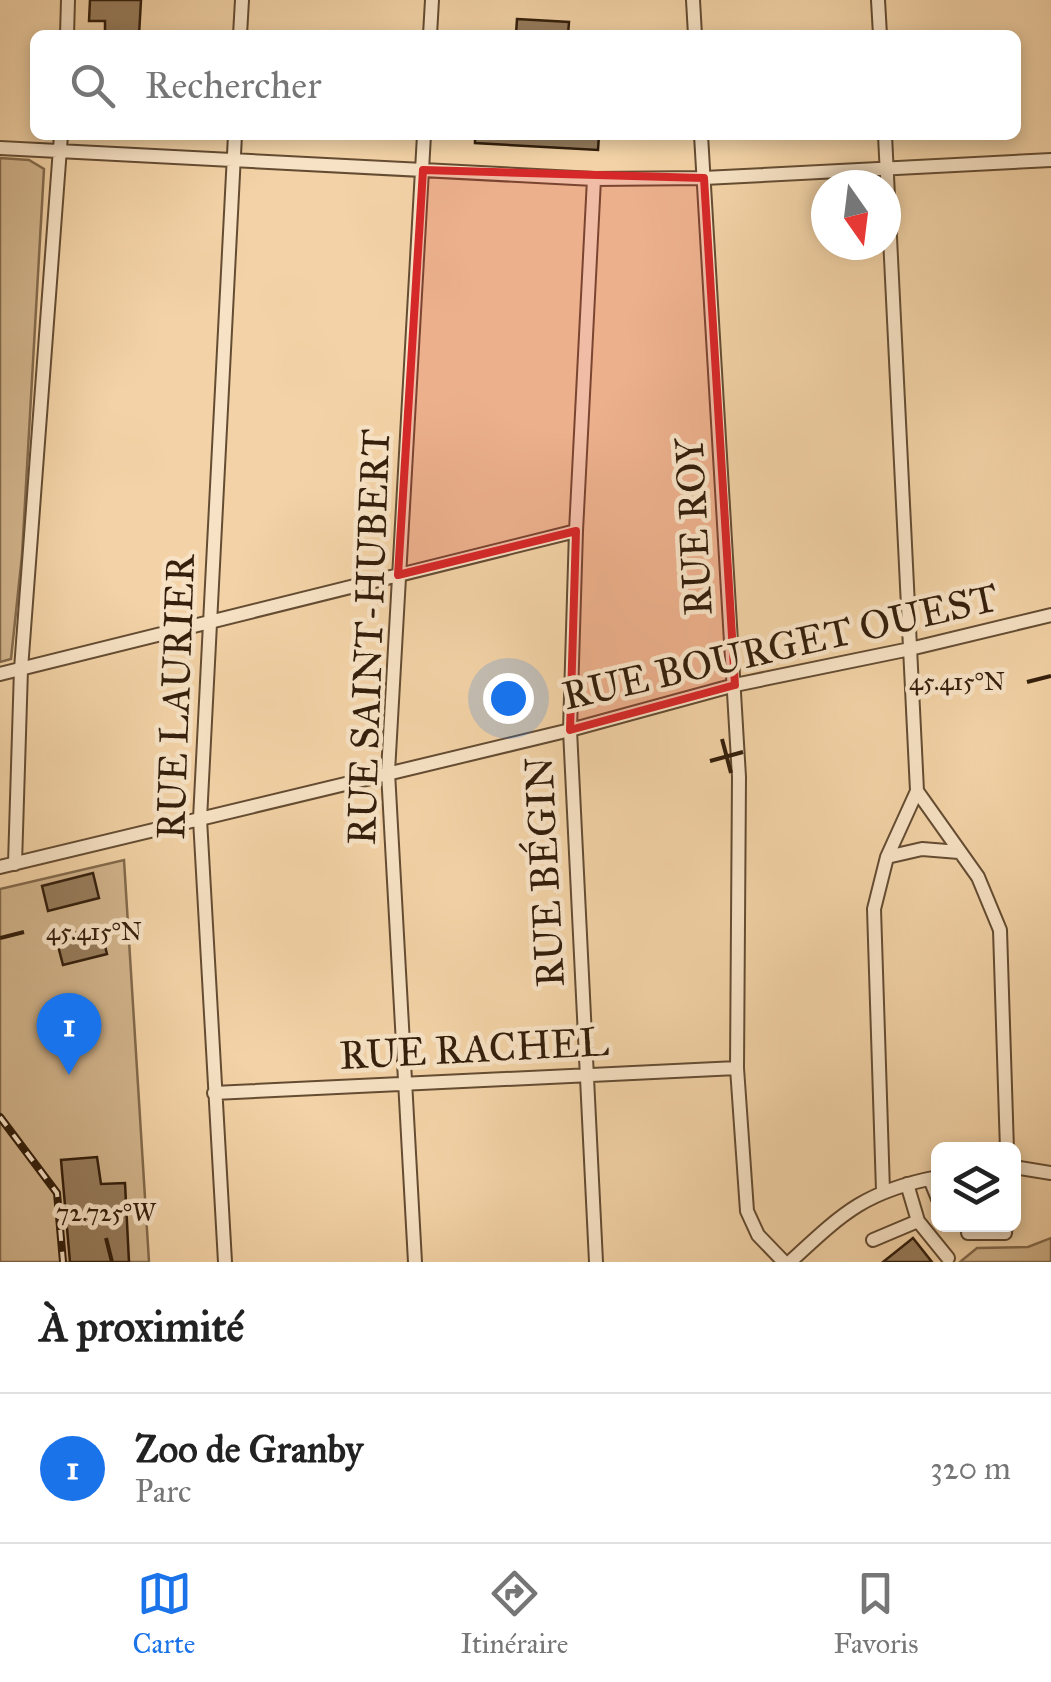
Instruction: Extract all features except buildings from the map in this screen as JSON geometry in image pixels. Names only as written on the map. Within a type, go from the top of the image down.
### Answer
[{"type":"street","points":[[66,30],[68,0]]},
{"type":"street","points":[[240,30],[242,0]]},
{"type":"street","points":[[430,30],[432,0]]},
{"type":"street","points":[[694,0],[696,30]]},
{"type":"street","points":[[878,0],[880,30]]},
{"type":"street","points":[[15,864],[22,669],[62,140]]},
{"type":"street","name":"RUE LAURIER","points":[[224,1262],[200,819],[234,140]]},
{"type":"street","name":"RUE SAINT-HUBERT","points":[[415,1262],[388,772],[424,140]]},
{"type":"street","name":"RUE ROY","points":[[702,140],[739,777],[737,1068],[747,1211],[758,1235],[787,1262]]},
{"type":"street","points":[[884,1191],[874,909],[887,858],[917,792],[885,140]]},
{"type":"street","points":[[0,148],[594,178],[704,178],[1051,160]]},
{"type":"street","name":"RUE BÉGIN","points":[[594,178],[570,730],[596,1262]]},
{"type":"street","points":[[0,674],[576,531]]},
{"type":"street","name":"RUE BOURGET OUEST","points":[[0,868],[570,730],[735,684],[910,649],[1051,615]]},
{"type":"street","points":[[917,792],[978,877],[1000,930],[1008,1142]]},
{"type":"street","points":[[887,858],[922,849],[959,852]]},
{"type":"street","name":"RUE RACHEL","points":[[214,1093],[737,1068]]},
{"type":"street","points":[[1021,1168],[1051,1173]]},
{"type":"street","points":[[787,1262],[843,1212],[884,1191],[931,1179]]},
{"type":"street","points":[[907,1184],[918,1221],[948,1258]]},
{"type":"street","points":[[874,1240],[918,1221]]},
{"type":"highlighted area","points":[[423,170],[704,178],[735,685],[570,730],[576,531],[398,575]]},
{"type":"shaded area","points":[[0,158],[29,160],[44,169],[22,555],[11,659],[0,662]]},
{"type":"shaded area","points":[[124,860],[149,1262],[0,1262],[0,889]]},
{"type":"shaded area","points":[[1051,1238],[1051,1262],[960,1262],[977,1248],[1028,1247]]},
{"type":"railway","points":[[0,1117],[57,1193],[63,1262]]},
{"type":"place","name":"Zoo de Granby","points":[[69,1075]]}]
